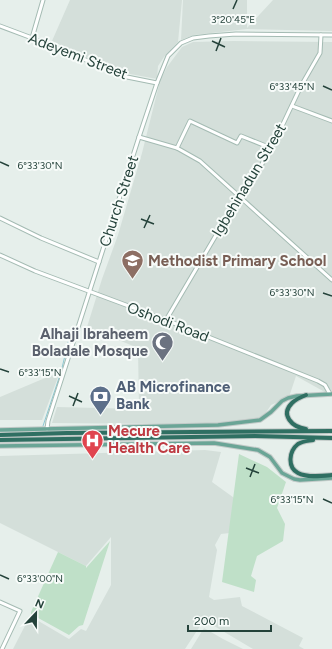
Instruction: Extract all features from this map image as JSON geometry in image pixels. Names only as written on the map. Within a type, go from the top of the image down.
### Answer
[{"type":"highway","points":[[306,395],[291,404],[288,412],[292,424],[302,429],[324,431]]},
{"type":"highway","points":[[0,435],[332,431]]},
{"type":"highway","points":[[0,440],[255,436],[332,438]]},
{"type":"highway","points":[[324,438],[304,441],[297,445],[290,456],[290,460],[296,472],[307,476],[332,477]]},
{"type":"main road","points":[[0,430],[199,426],[226,424],[260,420],[282,401],[288,398],[306,395],[331,394]]},
{"type":"main road","points":[[0,446],[214,443],[258,450],[270,458],[282,473],[294,479],[300,480],[332,477]]},
{"type":"street","points":[[32,38],[43,0]]},
{"type":"street","name":"Adeyemi Street","points":[[0,26],[127,77],[157,83]]},
{"type":"street","name":"Church Street","points":[[47,429],[48,421],[73,346],[80,318],[157,83],[168,56],[181,43],[193,38],[236,34],[332,35]]},
{"type":"street","name":"Igbehinadun Street","points":[[166,320],[240,196],[271,148],[320,53],[321,35]]},
{"type":"street","points":[[292,106],[332,121]]},
{"type":"street","points":[[177,148],[190,121],[237,143],[241,136],[271,148]]},
{"type":"street","points":[[139,137],[177,148],[200,161],[332,280]]},
{"type":"street","points":[[0,218],[41,238],[99,262]]},
{"type":"street","name":"Oshodi Road","points":[[0,255],[35,271],[166,320],[318,381],[324,385],[331,394]]},
{"type":"street","points":[[0,602],[20,611],[2,649]]},
{"type":"shaded area","points":[[70,0],[182,0],[178,42],[158,66],[157,79],[130,74],[104,63],[89,59],[52,41]]},
{"type":"shaded area","points":[[183,0],[247,0],[247,28],[273,0],[332,0],[332,31],[247,29],[194,35],[181,40]]},
{"type":"shaded area","points":[[193,42],[332,42],[332,396],[296,376],[289,397],[271,405],[261,420],[234,424],[167,426],[166,424],[52,423],[57,407],[139,409],[138,348],[87,327],[118,235],[142,153],[160,81],[167,67],[182,47]]},
{"type":"shaded area","points":[[64,370],[58,377],[42,420],[0,420],[0,397]]},
{"type":"shaded area","points":[[205,450],[221,452],[212,482],[237,500],[230,533],[221,534],[215,545],[217,550],[209,597],[214,600],[240,597],[242,606],[303,638],[299,646],[304,649],[253,649],[204,620],[185,649],[13,649],[30,616],[69,639],[81,629],[86,631],[111,585],[111,537],[86,566],[0,523],[0,456]]},
{"type":"shaded area","points":[[204,628],[223,639],[243,649],[191,649]]},
{"type":"green space","points":[[239,454],[267,467],[286,482],[277,508],[285,524],[283,541],[257,556],[251,576],[256,580],[254,592],[222,582]]},
{"type":"green space","points":[[110,541],[83,625],[79,626],[69,635],[31,614],[58,552],[86,566],[86,568]]},
{"type":"waterway","points":[[43,426],[61,372],[71,331]]},
{"type":"place","name":"Methodist Primary School","points":[[133,280]]},
{"type":"place","name":"Alhaji Ibraheem Boladale Mosque","points":[[163,362]]},
{"type":"place","name":"AB Microfinance Bank","points":[[101,416]]},
{"type":"place","name":"Mecure Health Care","points":[[92,460]]}]
